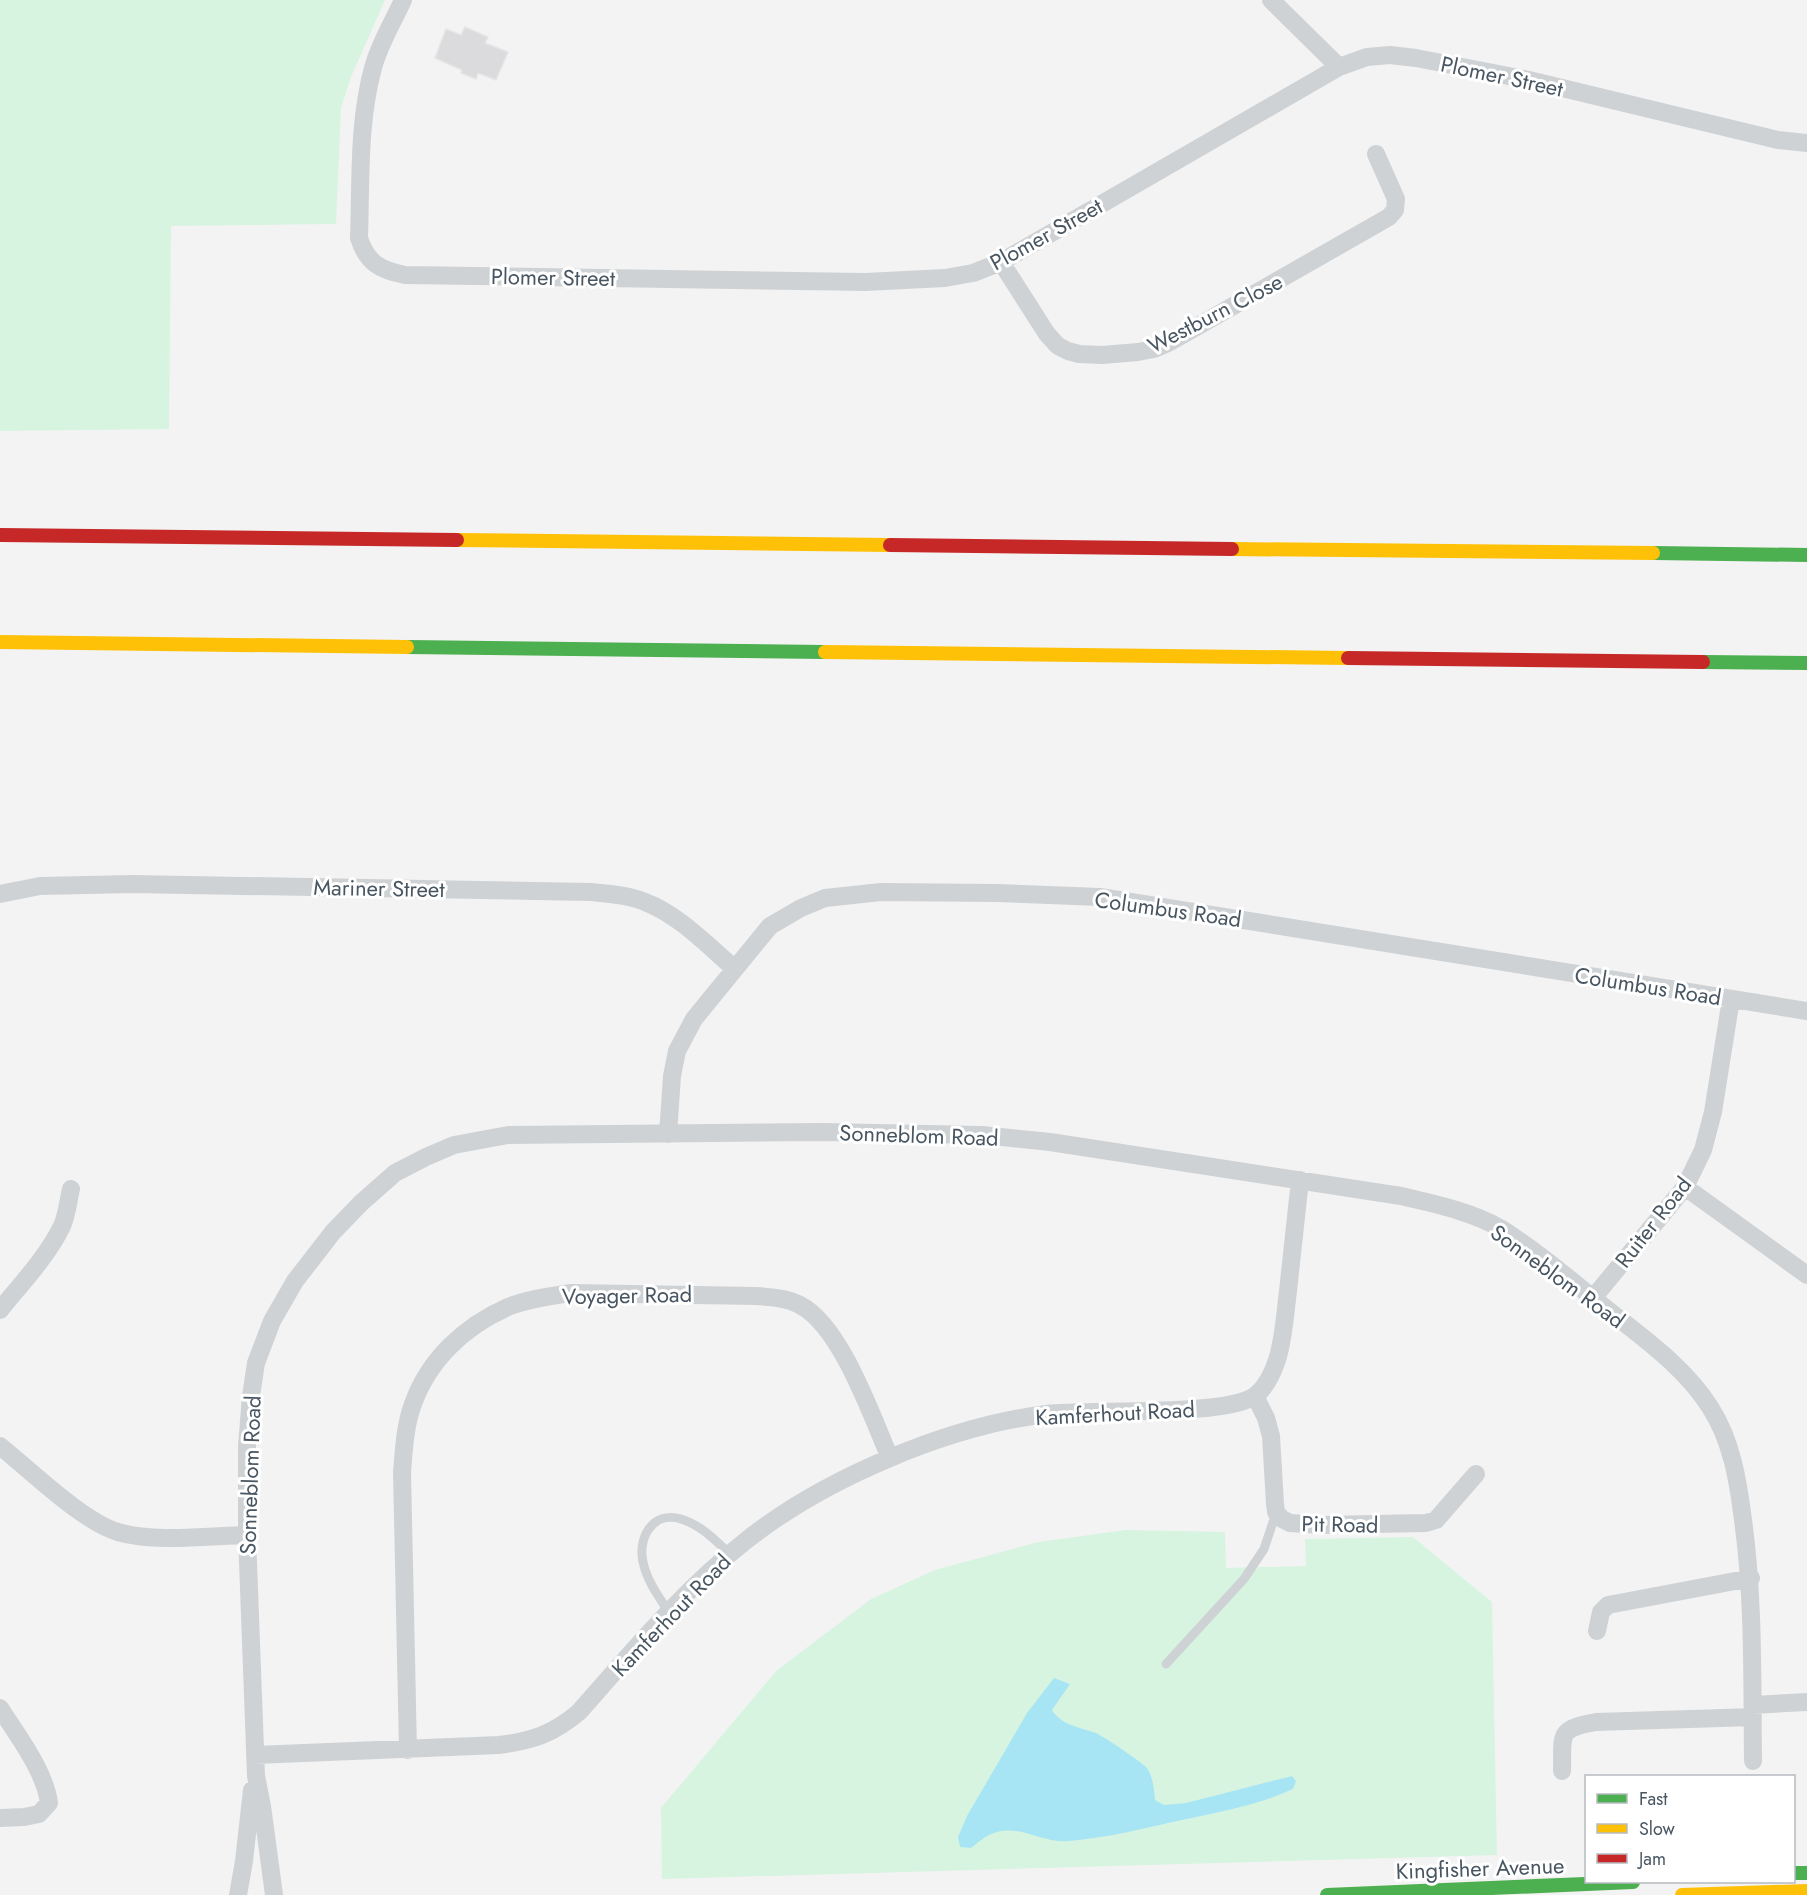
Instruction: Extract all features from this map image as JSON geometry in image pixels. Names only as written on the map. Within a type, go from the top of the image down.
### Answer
[{"type":"main road","points":[[0,535],[1807,555]]},
{"type":"main road","points":[[0,642],[1807,663]]},
{"type":"main road","name":"Kingfisher Avenue","points":[[1328,1895],[1589,1883]]},
{"type":"main road","points":[[1682,1895],[1807,1891]]},
{"type":"street","name":"Plomer Street","points":[[403,0],[374,65],[362,129],[359,238],[364,252],[374,263],[388,271],[405,274],[865,282],[945,278],[973,273],[1001,262],[1339,67],[1367,57],[1390,55],[1416,58],[1528,80],[1778,140],[1807,143]]},
{"type":"street","points":[[1272,0],[1339,67]]},
{"type":"street","name":"Westburn Close","points":[[1001,262],[1047,334],[1058,346],[1068,351],[1102,356],[1154,349],[1310,264],[1389,217],[1395,210],[1396,199],[1376,153]]},
{"type":"street","name":"Mariner Street","points":[[0,894],[40,886],[133,884],[590,892],[624,896],[645,902],[667,913],[735,969]]},
{"type":"street","name":"Columbus Road","points":[[668,1134],[672,1076],[677,1051],[694,1019],[770,926],[801,908],[825,898],[881,892],[1100,897],[1807,1011]]},
{"type":"street","name":"Ruiter Road","points":[[1593,1298],[1685,1187],[1703,1150],[1713,1112],[1731,999]]},
{"type":"street","name":"Sonneblom Road","points":[[274,1895],[256,1776],[247,1535],[247,1446],[250,1396],[256,1363],[272,1321],[295,1281],[333,1232],[361,1203],[395,1173],[454,1145],[508,1135],[822,1132],[982,1136],[1050,1142],[1401,1196],[1455,1209],[1499,1228],[1593,1298],[1658,1351],[1689,1379],[1711,1408],[1729,1446],[1738,1482],[1751,1578],[1754,1761]]},
{"type":"street","points":[[1255,1396],[1266,1382],[1277,1361],[1283,1334],[1300,1180]]},
{"type":"street","points":[[1685,1187],[1807,1275]]},
{"type":"street","points":[[0,1310],[55,1239],[67,1212],[71,1190]]},
{"type":"street","name":"Voyager Road","points":[[408,1750],[402,1472],[405,1438],[412,1406],[421,1384],[434,1364],[454,1341],[480,1321],[510,1306],[572,1293],[756,1296],[778,1298],[801,1305],[819,1319],[834,1338],[890,1458]]},
{"type":"street","name":"Kamferhout Road","points":[[255,1755],[408,1750],[523,1742],[562,1726],[579,1712],[668,1611],[730,1554],[787,1511],[890,1458],[962,1432],[1048,1414],[1188,1409],[1219,1406],[1255,1396]]},
{"type":"street","name":"Pit Road","points":[[1255,1396],[1266,1418],[1271,1436],[1276,1512],[1290,1523],[1321,1526],[1426,1523],[1436,1520],[1476,1474]]},
{"type":"street","points":[[0,1446],[84,1514],[118,1532],[158,1537],[247,1535]]},
{"type":"street","points":[[1596,1631],[1601,1612],[1608,1605],[1751,1578]]},
{"type":"street","points":[[1562,1771],[1563,1736],[1566,1730],[1580,1725],[1753,1711],[1807,1702]]},
{"type":"street","points":[[0,1708],[48,1790],[49,1803],[39,1814],[0,1818]]},
{"type":"street","name":"Sonneblom Road","points":[[238,1895],[256,1776]]},
{"type":"lane","points":[[1166,1664],[1244,1579],[1264,1549],[1276,1512]]},
{"type":"lane","points":[[668,1611],[643,1566],[642,1544],[648,1529],[660,1520],[679,1518],[698,1526],[730,1554]]},
{"type":"green space","points":[[0,0],[385,0],[351,77],[341,108],[336,224],[171,226],[169,429],[0,431]]},
{"type":"green space","points":[[1126,1530],[1225,1532],[1226,1568],[1306,1566],[1305,1539],[1413,1537],[1492,1602],[1497,1855],[662,1879],[661,1808],[776,1671],[871,1599],[935,1570],[1038,1542]]},
{"type":"water","points":[[1054,1678],[1070,1684],[1052,1710],[1056,1715],[1066,1723],[1100,1735],[1144,1765],[1152,1779],[1155,1800],[1164,1805],[1186,1803],[1292,1776],[1296,1781],[1293,1789],[1238,1808],[1112,1835],[1058,1841],[1009,1830],[989,1835],[971,1848],[960,1847],[958,1837],[967,1816],[1027,1713]]},
{"type":"building","points":[[465,27],[488,37],[485,43],[508,52],[496,80],[478,73],[476,79],[435,58],[446,29],[461,35]]},
{"type":"traffic: fast","points":[[1653,553],[1807,555]]},
{"type":"traffic: fast","points":[[407,647],[825,652]]},
{"type":"traffic: fast","points":[[1703,662],[1807,663]]},
{"type":"traffic: fast","points":[[1795,1873],[1807,1873]]},
{"type":"traffic: fast","points":[[1327,1895],[1609,1883]]},
{"type":"traffic: slow","points":[[457,540],[890,545]]},
{"type":"traffic: slow","points":[[1232,549],[1653,553]]},
{"type":"traffic: slow","points":[[0,642],[407,647]]},
{"type":"traffic: slow","points":[[825,652],[1348,658]]},
{"type":"traffic: slow","points":[[1682,1895],[1807,1891]]},
{"type":"traffic: jam","points":[[0,535],[457,540]]},
{"type":"traffic: jam","points":[[890,545],[1232,549]]},
{"type":"traffic: jam","points":[[1348,658],[1703,662]]}]
